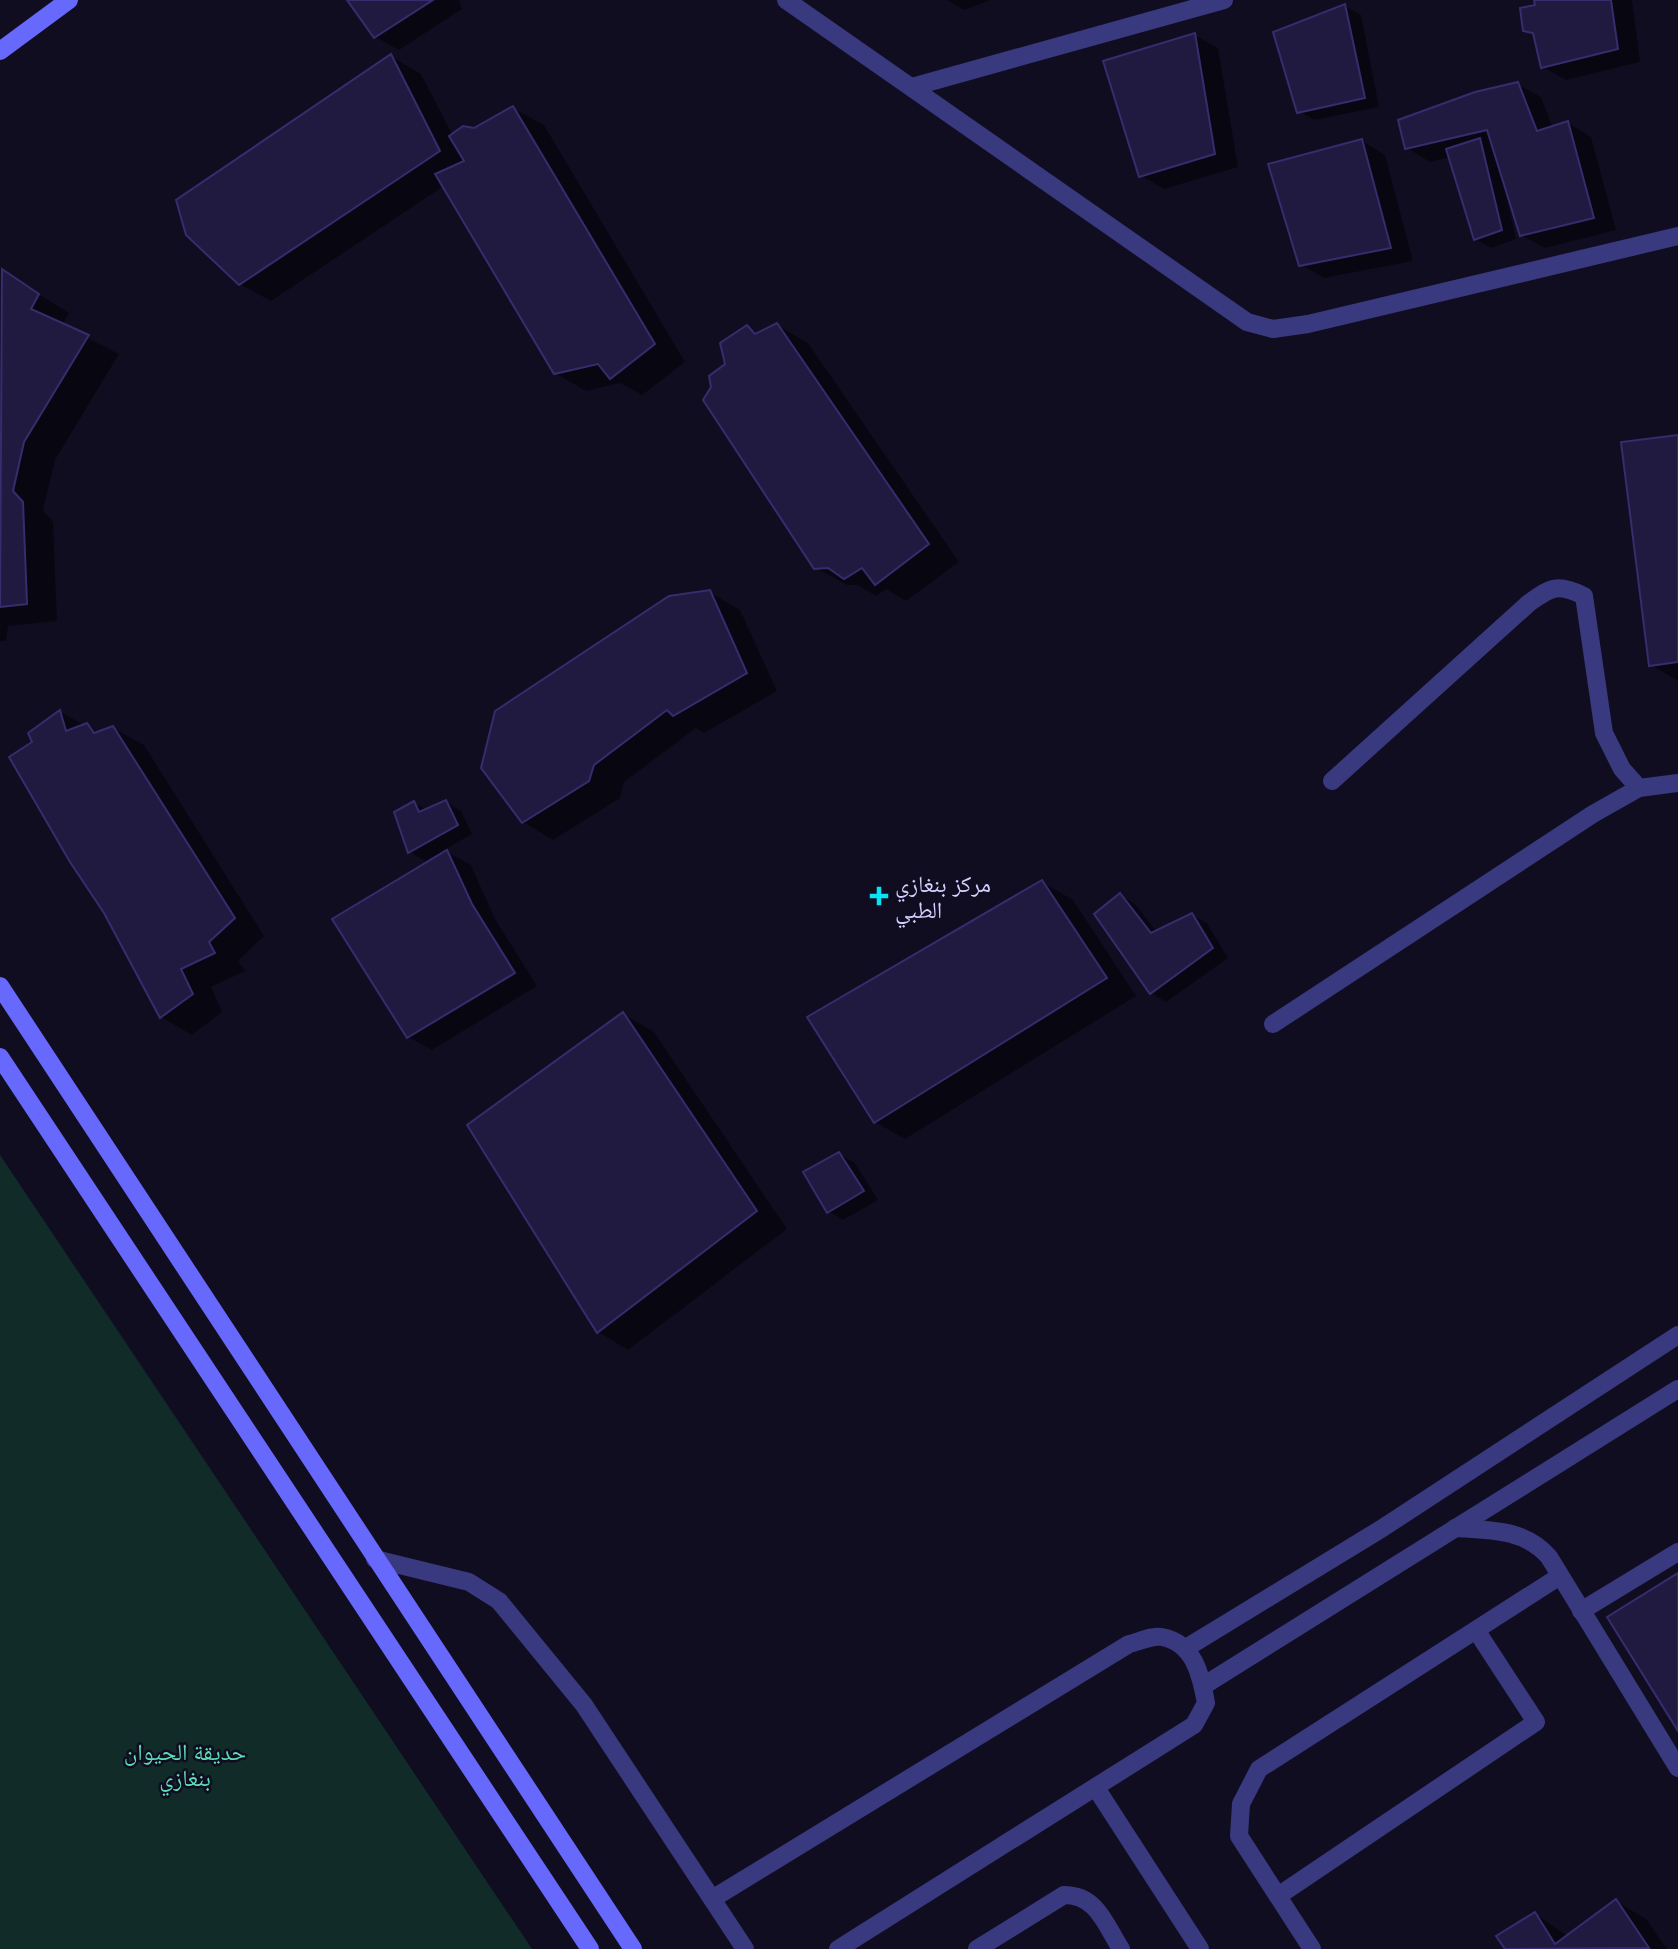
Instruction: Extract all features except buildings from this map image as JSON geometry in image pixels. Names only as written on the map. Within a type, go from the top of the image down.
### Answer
[{"type":"main road","points":[[0,51],[69,0]]},
{"type":"main road","points":[[0,986],[633,1949]]},
{"type":"main road","points":[[0,1056],[590,1949]]},
{"type":"street","points":[[786,0],[1247,322],[1273,329],[1308,324],[1678,236]]},
{"type":"street","points":[[912,87],[1224,0]]},
{"type":"street","points":[[1332,781],[1529,603],[1548,589],[1567,588],[1584,596],[1605,733],[1622,769],[1639,788]]},
{"type":"street","points":[[1273,1024],[1593,814],[1639,788],[1678,783]]},
{"type":"street","points":[[1186,1648],[1381,1530],[1678,1335]]},
{"type":"street","points":[[1203,1686],[1678,1388]]},
{"type":"street","points":[[1455,1528],[1489,1530],[1520,1536],[1536,1543],[1560,1576],[1678,1768]]},
{"type":"street","points":[[1581,1611],[1678,1552]]},
{"type":"street","points":[[375,1559],[469,1581],[499,1601],[584,1705],[745,1949]]},
{"type":"street","points":[[1312,1949],[1239,1836],[1241,1804],[1259,1769],[1560,1576]]},
{"type":"street","points":[[1278,1896],[1536,1722],[1476,1630]]},
{"type":"street","points":[[712,1899],[1129,1644],[1160,1637],[1186,1648],[1199,1671],[1206,1703],[1194,1725],[859,1943],[838,1949]]},
{"type":"street","points":[[1096,1788],[1200,1949]]},
{"type":"street","points":[[977,1949],[1063,1895],[1079,1895],[1091,1902],[1121,1949]]},
{"type":"green space","name":"حديقة الحيوان بنغازي","points":[[0,1155],[532,1949],[0,1949]]},
{"type":"place","name":"مركز بنغازي الطبي","points":[[879,896]]}]
